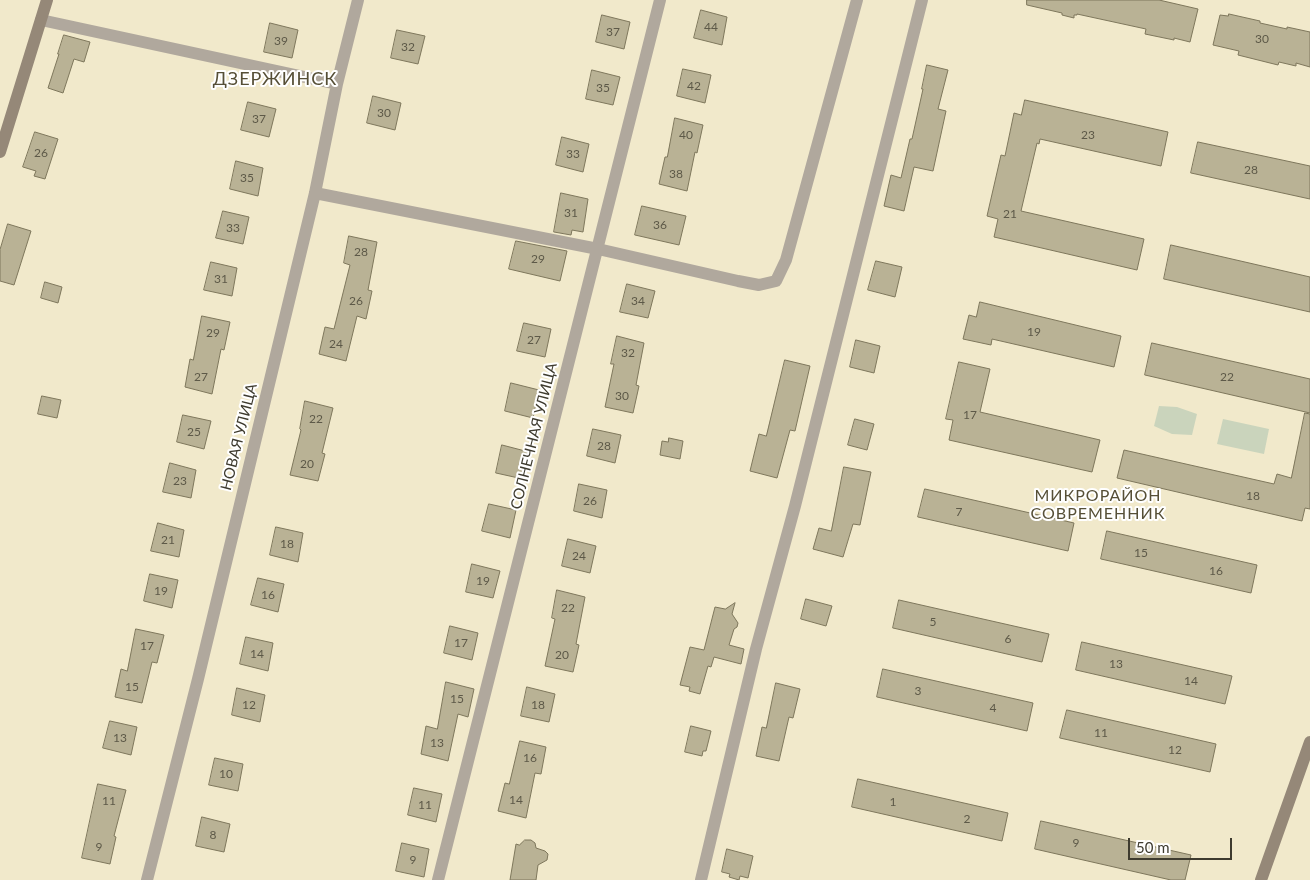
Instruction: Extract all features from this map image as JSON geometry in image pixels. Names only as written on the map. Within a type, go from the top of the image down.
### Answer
[{"type":"street","points":[[0,152],[47,0]]},
{"type":"street","name":"НОВАЯ УЛИЦА","points":[[147,880],[198,679],[315,194],[337,84],[358,0]]},
{"type":"street","name":"СОЛНЕЧНАЯ УЛИЦА","points":[[438,880],[660,0]]},
{"type":"street","points":[[315,194],[598,249],[759,285],[776,281],[786,260],[857,0]]},
{"type":"street","points":[[701,880],[756,649],[798,497],[922,0]]},
{"type":"street","points":[[41,20],[337,84]]},
{"type":"street","points":[[1261,880],[1310,742]]},
{"type":"green space","points":[[1159,406],[1177,407],[1197,414],[1192,435],[1172,434],[1154,426]]},
{"type":"green space","points":[[1223,419],[1269,429],[1264,454],[1217,444]]},
{"type":"building","points":[[1027,0],[1159,0],[1198,9],[1190,42],[1145,34],[1146,29],[1077,14],[1074,15],[1074,18],[1062,15],[1062,13],[1027,5]]},
{"type":"building","points":[[701,10],[727,17],[722,45],[694,38]]},
{"type":"building","points":[[1229,14],[1287,29],[1287,27],[1310,32],[1310,67],[1296,63],[1296,66],[1279,62],[1278,65],[1238,55],[1239,51],[1213,45],[1220,15],[1228,16]]},
{"type":"building","points":[[602,15],[630,22],[624,49],[596,42]]},
{"type":"building","points":[[270,23],[298,30],[292,58],[264,52]]},
{"type":"building","points":[[397,30],[425,36],[418,64],[391,58]]},
{"type":"building","points":[[64,35],[90,42],[84,62],[74,59],[63,93],[48,88]]},
{"type":"building","points":[[927,65],[948,70],[938,109],[946,111],[933,171],[914,167],[904,211],[884,206],[891,175],[901,178],[910,139],[912,139]]},
{"type":"building","points":[[683,69],[711,75],[705,103],[677,96]]},
{"type":"building","points":[[592,70],[620,77],[613,105],[586,99]]},
{"type":"building","points":[[373,96],[401,103],[395,130],[367,123]]},
{"type":"building","points":[[1025,100],[1168,132],[1161,166],[1040,139],[1039,144],[1037,143],[1021,211],[1144,239],[1137,270],[994,237],[998,219],[987,216],[1001,155],[1005,156],[1014,113],[1021,115]]},
{"type":"building","points":[[248,102],[276,109],[269,137],[241,130]]},
{"type":"building","points":[[675,118],[703,125],[687,191],[659,184]]},
{"type":"building","points":[[35,132],[58,139],[45,179],[34,176],[36,171],[23,167]]},
{"type":"building","points":[[562,137],[589,144],[583,172],[556,165]]},
{"type":"building","points":[[1198,142],[1310,166],[1310,199],[1191,173]]},
{"type":"building","points":[[236,161],[263,168],[258,196],[230,189]]},
{"type":"building","points":[[561,193],[588,199],[583,232],[572,230],[571,235],[554,232]]},
{"type":"building","points":[[642,206],[686,216],[679,245],[635,235]]},
{"type":"building","points":[[223,211],[249,217],[243,244],[216,238]]},
{"type":"building","points":[[8,224],[31,231],[14,285],[0,281],[0,250]]},
{"type":"building","points":[[349,236],[377,242],[368,290],[372,291],[366,319],[357,316],[346,361],[319,354],[325,327],[334,329],[350,265],[344,263]]},
{"type":"building","points":[[516,241],[567,251],[560,281],[509,269]]},
{"type":"building","points":[[1171,245],[1310,277],[1310,312],[1164,279]]},
{"type":"building","points":[[876,261],[902,267],[895,297],[868,290]]},
{"type":"building","points":[[211,262],[237,268],[232,296],[204,290]]},
{"type":"building","points":[[45,282],[62,287],[58,303],[41,298]]},
{"type":"building","points":[[627,284],[655,291],[648,318],[620,312]]},
{"type":"building","points":[[980,302],[1121,336],[1114,367],[992,339],[991,345],[963,339],[969,315],[976,317]]},
{"type":"building","points":[[202,316],[230,322],[224,350],[221,349],[212,394],[185,387],[190,359],[193,360]]},
{"type":"building","points":[[524,323],[551,329],[545,357],[517,351]]},
{"type":"building","points":[[617,336],[644,343],[636,385],[639,386],[633,413],[605,407],[614,364],[611,364]]},
{"type":"building","points":[[856,340],[880,346],[874,373],[850,367]]},
{"type":"building","points":[[1152,343],[1310,379],[1310,413],[1145,375]]},
{"type":"building","points":[[785,360],[810,366],[795,431],[790,430],[777,478],[750,471],[759,434],[766,436]]},
{"type":"building","points":[[959,362],[990,369],[980,412],[1100,440],[1092,472],[949,440],[953,420],[946,419]]},
{"type":"building","points":[[511,383],[539,390],[533,418],[505,411]]},
{"type":"building","points":[[42,396],[61,400],[57,418],[38,414]]},
{"type":"building","points":[[305,401],[333,408],[322,453],[325,454],[318,481],[290,475],[301,430]]},
{"type":"building","points":[[1305,413],[1310,414],[1310,509],[1305,508],[1302,521],[1117,478],[1124,450],[1274,484],[1277,474],[1291,478]]},
{"type":"building","points":[[183,415],[211,421],[204,449],[177,442]]},
{"type":"building","points":[[855,419],[874,424],[867,450],[848,445]]},
{"type":"building","points":[[593,429],[621,435],[615,463],[587,456]]},
{"type":"building","points":[[669,438],[683,441],[680,459],[660,455],[662,441],[668,442]]},
{"type":"building","points":[[502,445],[529,452],[523,479],[496,473]]},
{"type":"building","points":[[170,463],[196,470],[191,498],[163,492]]},
{"type":"building","points":[[844,467],[871,472],[860,525],[853,524],[843,557],[813,549],[819,528],[831,531]]},
{"type":"building","points":[[579,484],[607,490],[602,518],[574,511]]},
{"type":"building","points":[[925,489],[1074,523],[1068,551],[918,517]]},
{"type":"building","points":[[489,504],[516,510],[510,538],[482,531]]},
{"type":"building","points":[[158,523],[184,530],[179,557],[151,551]]},
{"type":"building","points":[[276,527],[303,533],[298,562],[270,555]]},
{"type":"building","points":[[1107,531],[1257,565],[1251,593],[1101,559]]},
{"type":"building","points":[[568,539],[596,546],[590,573],[562,566]]},
{"type":"building","points":[[472,564],[500,571],[493,598],[466,592]]},
{"type":"building","points":[[150,574],[178,580],[172,608],[144,601]]},
{"type":"building","points":[[258,578],[284,584],[278,612],[251,605]]},
{"type":"building","points":[[557,590],[585,597],[576,644],[579,645],[573,672],[545,666],[555,619],[552,618]]},
{"type":"building","points":[[806,599],[832,606],[826,626],[801,619]]},
{"type":"building","points":[[899,600],[1049,634],[1042,662],[893,628]]},
{"type":"building","points":[[735,603],[732,614],[738,623],[729,645],[744,649],[741,664],[714,657],[711,667],[708,666],[700,694],[689,691],[690,687],[680,685],[690,647],[704,650],[715,607],[725,609]]},
{"type":"building","points":[[450,626],[478,633],[472,660],[444,653]]},
{"type":"building","points":[[136,629],[164,635],[157,663],[152,662],[142,703],[115,697],[121,669],[127,671]]},
{"type":"building","points":[[246,637],[273,643],[268,671],[240,664]]},
{"type":"building","points":[[1082,642],[1232,676],[1225,704],[1076,670]]},
{"type":"building","points":[[883,669],[1033,703],[1027,731],[877,697]]},
{"type":"building","points":[[446,682],[474,689],[468,717],[458,714],[448,761],[421,754],[426,726],[437,729]]},
{"type":"building","points":[[776,683],[800,689],[793,718],[789,717],[779,761],[756,756],[762,727],[766,728]]},
{"type":"building","points":[[527,687],[555,694],[549,722],[521,716]]},
{"type":"building","points":[[237,688],[265,695],[260,722],[232,715]]},
{"type":"building","points":[[1067,710],[1216,744],[1210,772],[1060,738]]},
{"type":"building","points":[[110,721],[137,727],[131,755],[103,748]]},
{"type":"building","points":[[691,726],[711,731],[706,751],[703,751],[702,756],[685,752]]},
{"type":"building","points":[[520,741],[546,747],[541,774],[535,773],[526,818],[498,811],[505,783],[509,784]]},
{"type":"building","points":[[215,758],[243,764],[238,791],[209,785]]},
{"type":"building","points":[[858,779],[1008,813],[1002,841],[852,807]]},
{"type":"building","points":[[98,784],[126,790],[114,836],[116,837],[110,864],[82,858]]},
{"type":"building","points":[[414,788],[442,794],[436,822],[408,815]]},
{"type":"building","points":[[202,817],[230,824],[224,852],[196,846]]},
{"type":"building","points":[[1041,821],[1191,855],[1185,880],[1171,880],[1035,849]]},
{"type":"building","points":[[525,840],[531,840],[535,843],[536,848],[545,851],[548,854],[547,860],[538,865],[536,880],[510,880],[516,844],[519,845]]},
{"type":"building","points":[[402,843],[429,849],[424,877],[396,871]]},
{"type":"building","points":[[727,849],[753,856],[748,878],[740,876],[739,880],[729,877],[730,874],[722,872]]},
{"type":"district","name":"ДЗЕРЖИНСК","points":[[275,79]]},
{"type":"district","name":"МИКРОРАЙОН СОВРЕМЕННИК","points":[[1098,505]]}]
